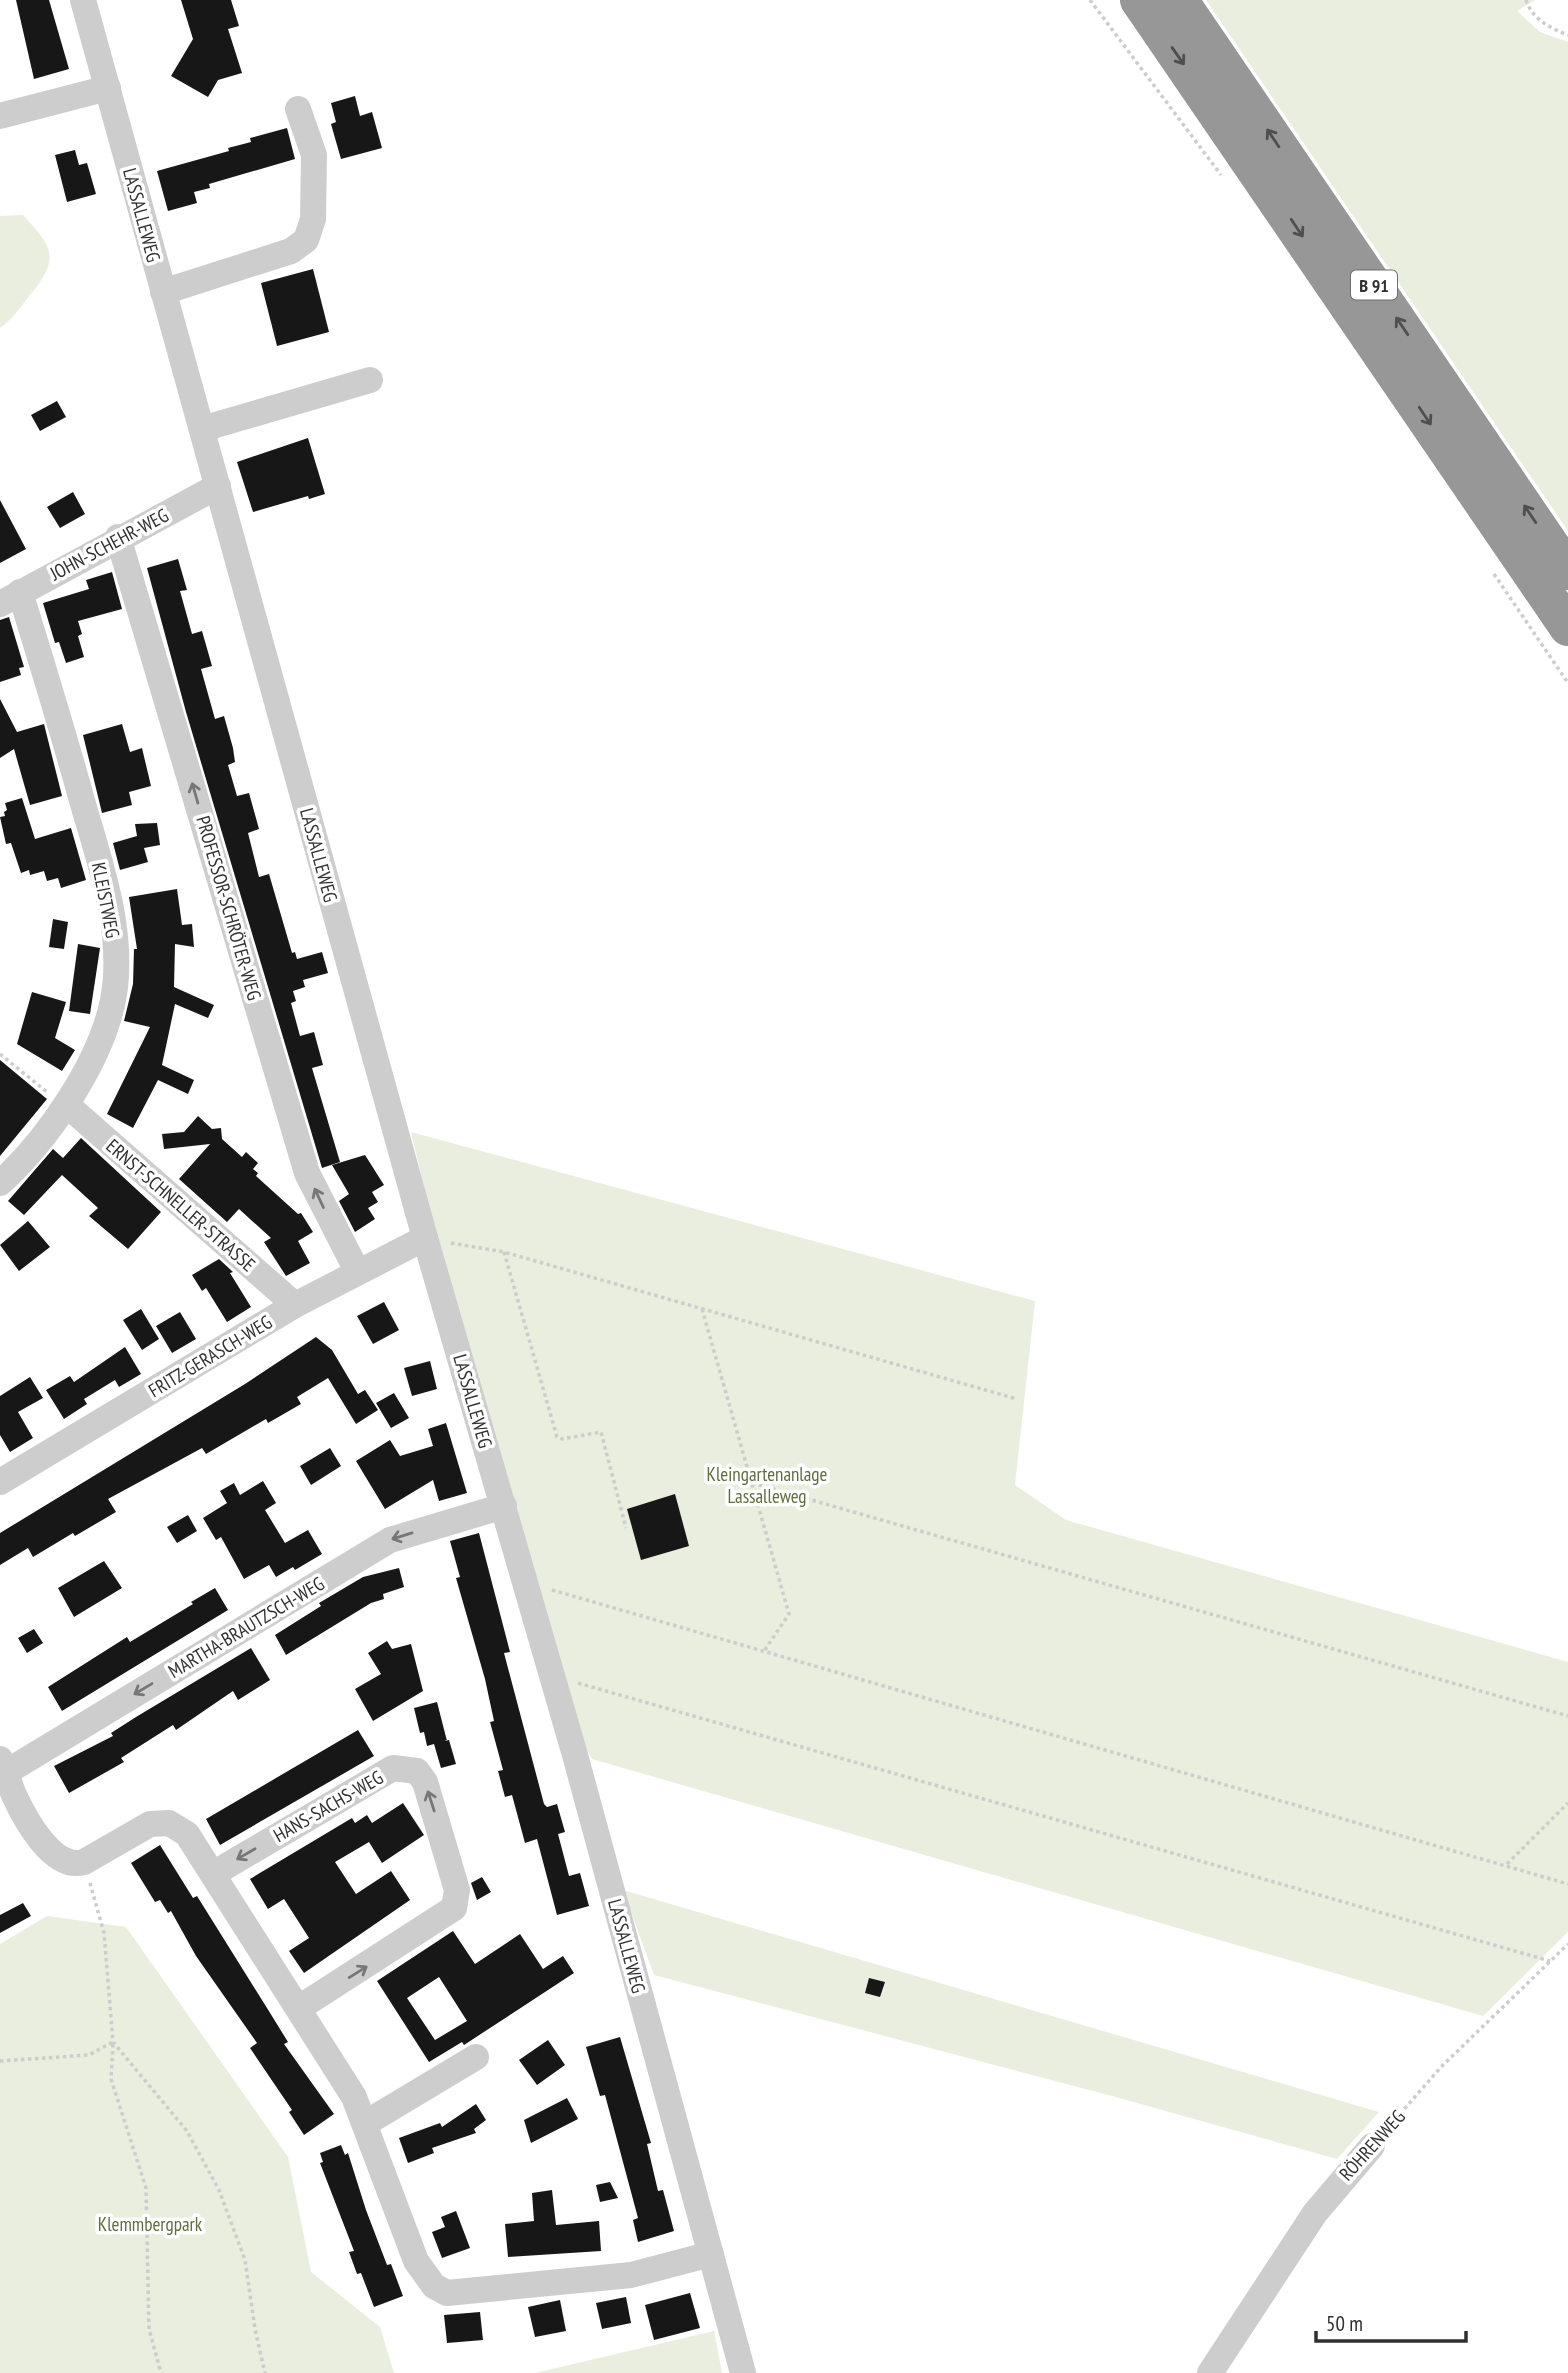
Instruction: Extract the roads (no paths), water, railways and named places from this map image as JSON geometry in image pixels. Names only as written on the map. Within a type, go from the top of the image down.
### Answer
[{"type":"highway","name":"B 91","points":[[1139,0],[1568,627]]},
{"type":"highway","name":"B 91","points":[[1180,0],[1568,571]]},
{"type":"street","name":"LASSALLEWEG","points":[[83,0],[425,1238],[552,1676],[743,2373]]},
{"type":"street","points":[[0,116],[108,88]]},
{"type":"street","points":[[163,292],[291,251],[306,240],[313,219],[314,155],[298,109]]},
{"type":"street","points":[[202,429],[370,380]]},
{"type":"street","name":"JOHN-SCHEHR-WEG","points":[[10,598],[118,537],[218,486]]},
{"type":"street","name":"PROFESSOR-SCHRÖTER-WEG","points":[[118,537],[307,1173],[357,1271]]},
{"type":"street","name":"KLEISTWEG","points":[[0,1184],[66,1106],[95,1055],[113,1001],[117,959],[109,903],[98,855],[10,598]]},
{"type":"street","name":"ERNST-SCHNELLER-STRASSE","points":[[66,1106],[295,1305]]},
{"type":"street","name":"FRITZ-GERASCH-WEG","points":[[0,1482],[295,1305],[425,1238]]},
{"type":"street","name":"MARTHA-BRAUTZSCH-WEG","points":[[3,1769],[390,1540],[504,1506]]},
{"type":"street","name":"HANS-SACHS-WEG","points":[[213,1874],[393,1768],[417,1771],[425,1782],[457,1890],[454,1908],[299,2008]]},
{"type":"street","points":[[3,1769],[13,1794],[44,1845],[56,1858],[75,1864],[84,1862],[150,1824],[169,1823],[187,1834],[354,2096],[416,2261],[434,2287],[447,2293],[631,2275],[711,2254]]},
{"type":"street","points":[[366,2123],[476,2057]]},
{"type":"street","name":"RÖHRENWEG","points":[[1210,2373],[1315,2213],[1372,2146]]},
{"type":"park label","name":"Kleingartenanlage Lassalleweg","points":[[767,1485]]},
{"type":"park label","name":"Klemmbergpark","points":[[150,2224]]}]
